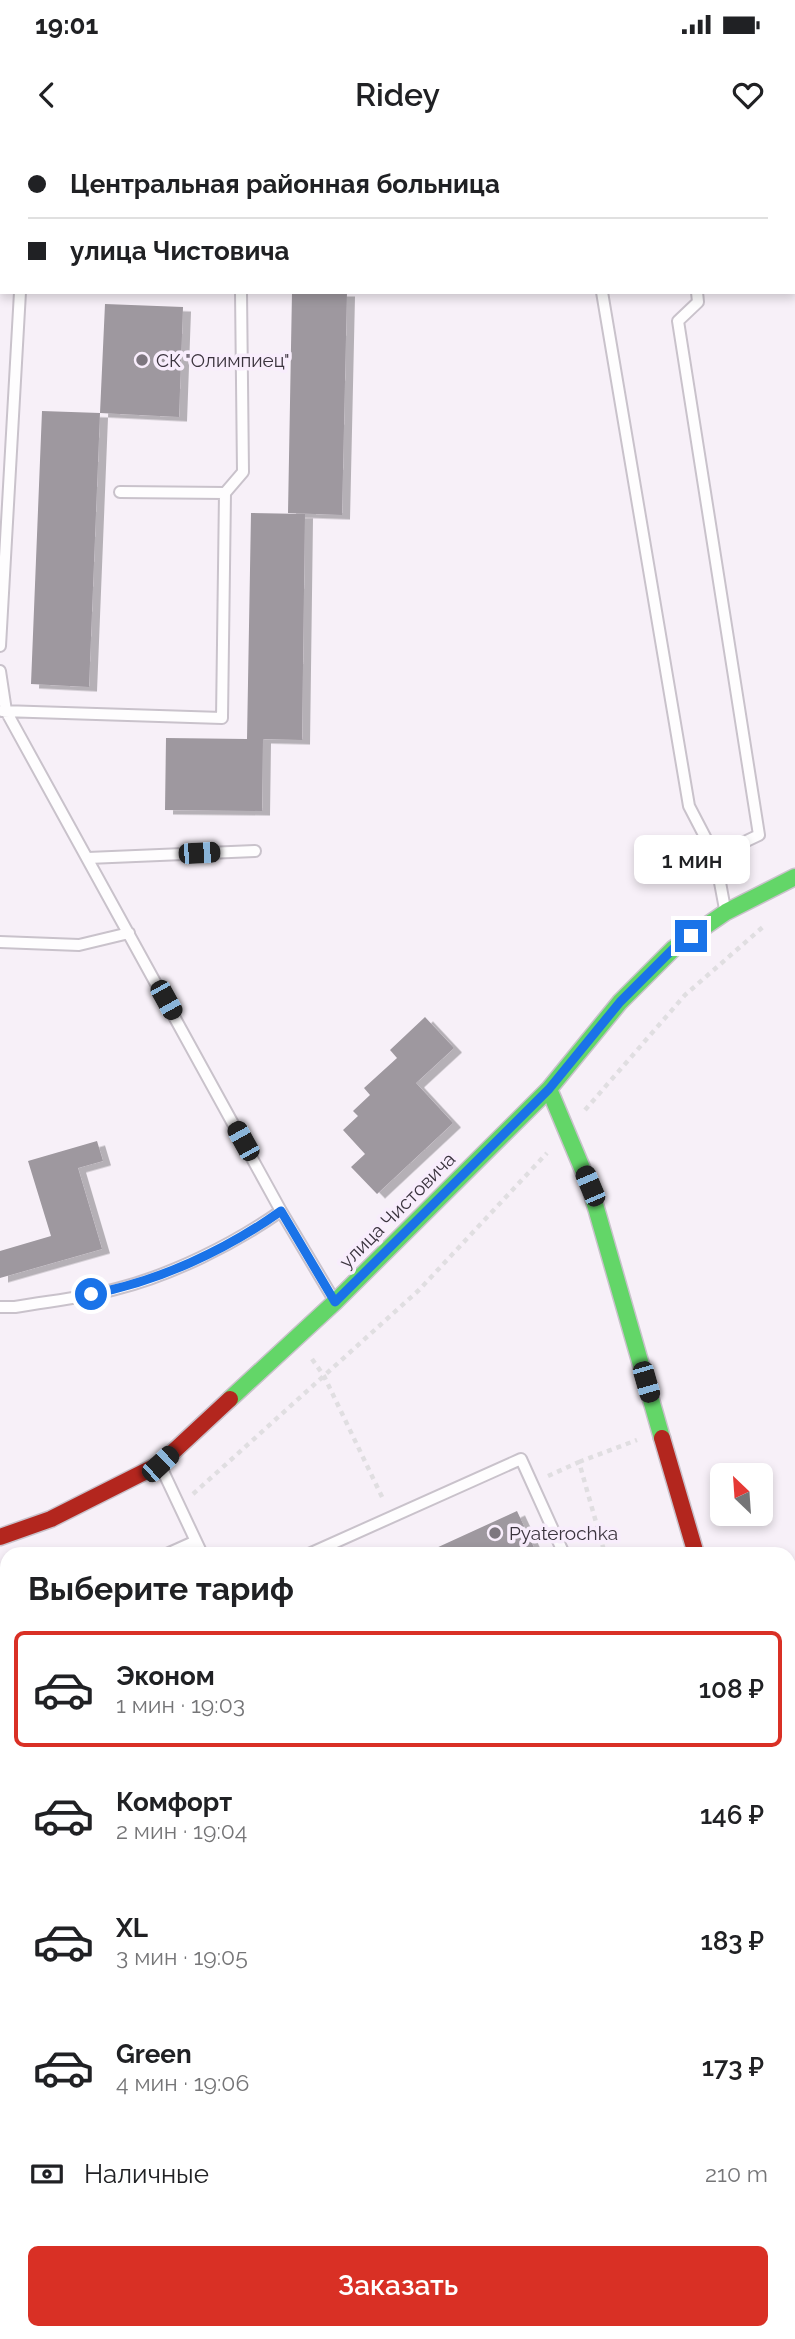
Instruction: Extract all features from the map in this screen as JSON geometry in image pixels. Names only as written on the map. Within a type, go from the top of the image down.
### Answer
[{"type":"street","name":"улица Чистовича","points":[[0,1537],[51,1518],[160,1464],[335,1302],[549,1089],[620,1002],[674,948],[726,912],[795,877]]},
{"type":"street","points":[[549,1089],[590,1186],[694,1547]]},
{"type":"lane","points":[[0,646],[20,294]]},
{"type":"lane","points":[[3,711],[222,718],[225,493],[243,472],[241,294]]},
{"type":"lane","points":[[602,294],[690,806],[715,856],[726,912]]},
{"type":"lane","points":[[697,294],[698,302],[678,321],[759,835],[715,856]]},
{"type":"lane","points":[[120,492],[225,493]]},
{"type":"lane","points":[[0,671],[3,711],[88,858],[281,1211],[335,1302]]},
{"type":"lane","points":[[88,858],[255,850]]},
{"type":"lane","points":[[0,942],[79,945],[129,933]]},
{"type":"lane","points":[[0,1307],[15,1307],[117,1289],[178,1267],[248,1234],[281,1211]]},
{"type":"lane","points":[[325,1547],[521,1459],[561,1547]]},
{"type":"lane","points":[[160,1464],[199,1547]]},
{"type":"lane","points":[[183,1547],[196,1541]]},
{"type":"path","points":[[180,1507],[419,1290],[567,1132],[685,995],[769,921]]},
{"type":"path","points":[[296,1338],[324,1376],[391,1517]]},
{"type":"path","points":[[532,1483],[661,1431]]},
{"type":"path","points":[[579,1462],[603,1547]]},
{"type":"building","points":[[292,294],[347,294],[342,515],[288,513]]},
{"type":"building","name":"СК \"Олимпиец\"","points":[[105,304],[183,307],[179,417],[100,413]]},
{"type":"building","points":[[42,411],[100,413],[89,687],[31,684]]},
{"type":"building","points":[[251,513],[305,514],[302,740],[263,739],[262,811],[165,810],[166,738],[247,739]]},
{"type":"building","points":[[425,1017],[454,1048],[416,1083],[453,1123],[377,1194],[351,1167],[365,1154],[343,1130],[358,1116],[353,1111],[370,1095],[364,1088],[397,1058],[390,1050]]},
{"type":"building","points":[[97,1141],[103,1161],[78,1168],[102,1249],[0,1278],[0,1251],[51,1236],[28,1161]]},
{"type":"building","points":[[517,1511],[534,1547],[438,1547]]},
{"type":"traffic: fast","points":[[230,1399],[335,1302],[549,1089],[620,1002],[674,948],[726,912],[795,877]]},
{"type":"traffic: fast","points":[[549,1089],[590,1187],[662,1438]]},
{"type":"traffic: jam","points":[[0,1537],[51,1519],[160,1464],[230,1399]]},
{"type":"traffic: jam","points":[[662,1438],[694,1547]]},
{"type":"place","name":"СК \"Олимпиец\"","points":[[142,360]]},
{"type":"place","name":"Pyaterochka","points":[[495,1533]]},
{"type":"route","points":[[91,1294],[117,1289],[178,1267],[248,1234],[281,1211],[335,1302],[549,1089],[620,1002],[674,948],[691,936]]}]
